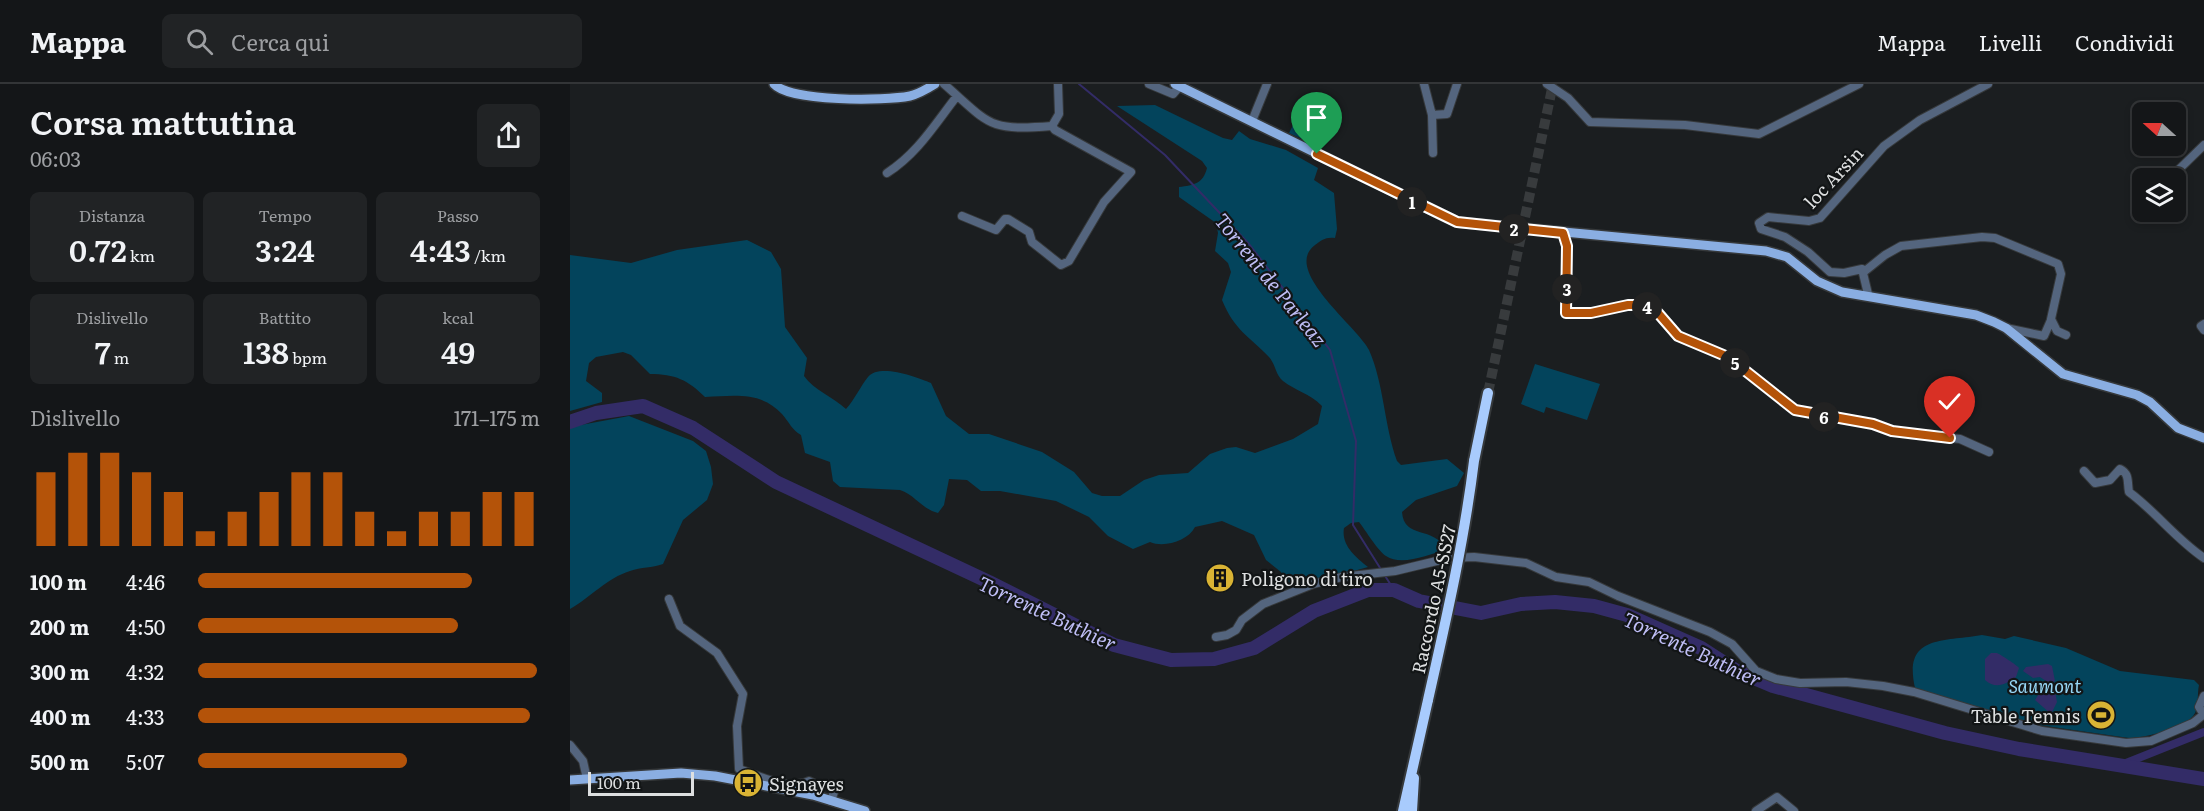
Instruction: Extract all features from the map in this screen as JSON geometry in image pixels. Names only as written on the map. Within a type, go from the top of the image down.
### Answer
[{"type":"highway","name":"Raccordo A5-SS27","points":[[1403,811],[1451,600],[1466,522],[1474,461],[1488,393]]},
{"type":"highway","points":[[1413,765],[1415,794],[1413,811]]},
{"type":"main road","points":[[774,84],[796,96],[889,98],[913,95],[934,84]]},
{"type":"main road","points":[[1177,85],[1457,222],[1779,254],[1826,286],[1842,292],[1868,294],[1976,315],[2006,327],[2063,374],[2137,395],[2150,402],[2178,428],[2204,438]]},
{"type":"main road","points":[[570,780],[681,773],[715,776],[813,795],[865,811]]},
{"type":"street","points":[[944,84],[982,118],[1001,128],[1052,126]]},
{"type":"street","points":[[1052,126],[1059,114],[1058,84]]},
{"type":"street","points":[[1149,84],[1173,94],[1177,85]]},
{"type":"street","points":[[1252,121],[1267,84]]},
{"type":"street","points":[[1424,84],[1432,115],[1433,153]]},
{"type":"street","points":[[1432,115],[1447,114],[1457,84]]},
{"type":"street","points":[[1547,84],[1568,98],[1590,122],[1685,125],[1759,134],[1859,84]]},
{"type":"street","name":"loc Arsin","points":[[1865,271],[1857,268],[1844,273],[1830,272],[1808,252],[1785,237],[1761,229],[1759,223],[1768,217],[1814,221],[1840,196],[1884,146],[1920,120],[1988,84]]},
{"type":"street","points":[[887,173],[907,160],[921,145],[957,96]]},
{"type":"street","points":[[962,216],[996,230],[1005,219],[1008,219],[1029,232],[1032,242],[1061,265],[1069,261],[1104,202],[1131,172],[1055,130],[1052,126]]},
{"type":"street","points":[[2180,168],[2204,145]]},
{"type":"street","points":[[1563,233],[1567,246],[1566,313],[1591,313],[1628,305],[1643,305],[1658,313],[1678,336],[1728,357],[1795,410],[1873,424],[1892,431],[1968,441],[1989,452]]},
{"type":"street","points":[[1868,294],[1865,271],[1901,246],[1967,238],[1995,238],[2058,264],[2061,274],[2051,320],[2044,336],[2006,327]]},
{"type":"street","points":[[2051,320],[2057,331],[2066,335]]},
{"type":"street","points":[[2204,324],[2201,326],[2204,330]]},
{"type":"street","points":[[2084,471],[2095,483],[2110,480],[2120,469],[2124,471],[2128,476],[2129,492],[2151,508],[2184,544],[2204,558]]},
{"type":"street","points":[[1216,637],[1227,635],[1263,604],[1313,584],[1362,574],[1395,571],[1449,558],[1474,557],[1526,563],[1556,577],[1589,582],[1618,596],[1710,632],[1732,644],[1756,671],[1776,679],[1800,683],[1846,682],[1914,692],[2042,731],[2126,743],[2151,741],[2193,723],[2204,715],[2199,703],[2204,696]]},
{"type":"street","points":[[669,599],[680,626],[717,653],[743,694],[737,726],[739,769],[777,782],[802,784],[809,781],[817,785],[826,783],[831,786],[831,801]]},
{"type":"street","points":[[570,745],[584,761],[586,779]]},
{"type":"street","points":[[813,795],[817,785]]},
{"type":"street","points":[[1756,811],[1778,796],[1794,811]]},
{"type":"green space","points":[[1155,105],[1223,138],[1232,140],[1239,131],[1250,139],[1286,150],[1318,168],[1314,180],[1334,193],[1337,229],[1335,238],[1322,240],[1307,256],[1308,269],[1326,299],[1369,350],[1378,377],[1397,461],[1401,465],[1447,459],[1464,473],[1457,486],[1416,500],[1402,512],[1408,526],[1434,537],[1446,550],[1416,559],[1392,559],[1379,550],[1359,522],[1351,523],[1344,528],[1345,540],[1354,555],[1368,567],[1289,589],[1281,572],[1266,560],[1254,535],[1222,521],[1195,527],[1187,536],[1169,544],[1150,542],[1133,549],[1108,536],[1089,517],[1056,501],[1000,491],[981,491],[967,480],[949,479],[944,505],[938,513],[900,490],[840,487],[833,481],[830,462],[805,453],[801,435],[774,407],[746,396],[705,397],[693,386],[680,379],[667,375],[650,374],[631,355],[623,352],[596,357],[589,363],[586,381],[602,393],[602,402],[570,411],[570,255],[631,263],[677,250],[747,240],[771,252],[781,269],[785,327],[807,358],[804,376],[846,409],[873,373],[898,372],[917,378],[931,383],[946,416],[969,434],[989,434],[1042,452],[1074,472],[1092,493],[1102,496],[1120,496],[1144,480],[1159,475],[1188,473],[1210,454],[1227,448],[1236,447],[1255,453],[1293,439],[1318,424],[1322,406],[1283,381],[1269,357],[1237,326],[1222,300],[1231,272],[1228,263],[1215,251],[1218,233],[1216,223],[1179,197],[1179,187],[1200,181],[1207,168],[1202,161],[1117,106]]},
{"type":"green space","points":[[1296,119],[1317,129],[1311,143],[1289,133]]},
{"type":"green space","points":[[1535,364],[1600,384],[1587,420],[1546,407],[1544,413],[1521,404]]},
{"type":"green space","points":[[629,416],[693,441],[706,451],[713,484],[707,500],[683,520],[663,564],[622,574],[570,609],[570,427]]},
{"type":"green space","name":"Saumont","points":[[1982,635],[2005,639],[2014,636],[2066,648],[2120,671],[2194,680],[2199,685],[2195,713],[2175,728],[2129,738],[2019,722],[1915,688],[1913,671],[1915,658],[1920,650],[1940,641]]},
{"type":"shaded area","points":[[1991,653],[1997,653],[2018,667],[2016,677],[2005,684],[1997,685],[1985,680],[1985,659]]},
{"type":"shaded area","points":[[2048,664],[2052,666],[2055,681],[2051,684],[2054,686],[2057,702],[2051,714],[2035,700],[2044,686],[2049,683],[2040,677],[2033,678],[2023,671],[2026,667]]},
{"type":"waterway","name":"Torrent de Parleaz","points":[[1079,84],[1165,155],[1249,244],[1330,350],[1356,441],[1353,525],[1394,590]]},
{"type":"waterway","name":"Torrente Buthier","points":[[570,422],[596,413],[643,406],[693,428],[776,482],[989,582],[1114,645],[1171,660],[1214,659],[1254,648],[1314,611],[1368,590],[1394,590],[1419,601],[1481,613],[1521,604],[1555,602],[1594,606],[1627,615],[1701,648],[1735,670],[1773,686],[1945,733],[2019,749],[2204,779]]},
{"type":"waterway","points":[[2121,765],[2204,732]]},
{"type":"tunnel","points":[[1488,393],[1553,84]]},
{"type":"place","name":"Poligono di tiro","points":[[1220,578]]},
{"type":"place","name":"Table Tennis","points":[[2101,715]]},
{"type":"place","name":"Signayes","points":[[748,783]]},
{"type":"route","points":[[1317,154],[1442,217],[1457,222],[1563,233],[1567,246],[1566,313],[1591,313],[1628,305],[1643,305],[1658,313],[1678,336],[1709,351],[1728,357],[1764,388],[1795,410],[1873,424],[1892,431],[1950,438]]}]
